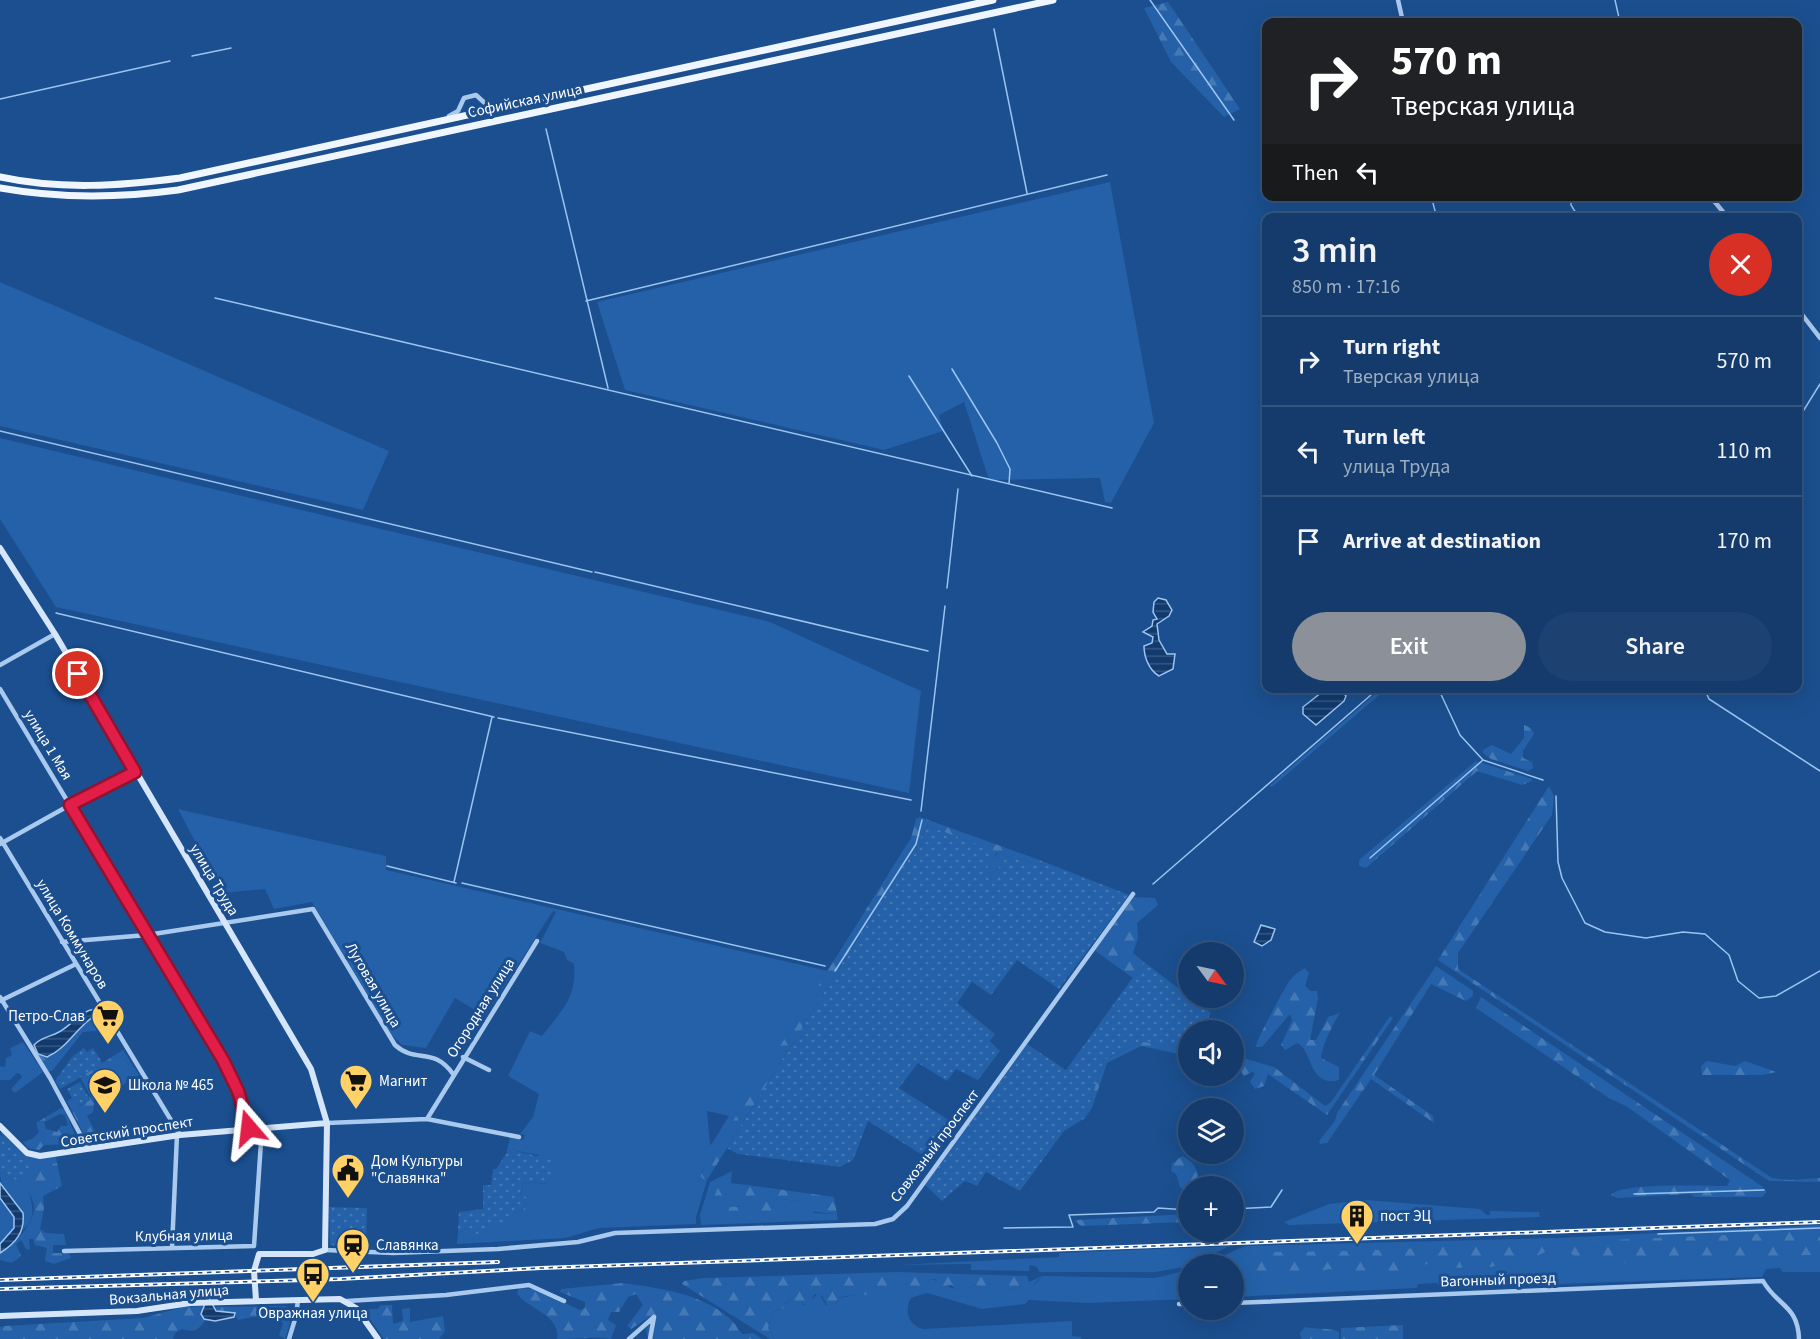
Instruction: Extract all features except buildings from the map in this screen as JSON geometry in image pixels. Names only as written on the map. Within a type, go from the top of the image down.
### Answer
[{"type":"main road","name":"Софийская улица","points":[[0,177],[76,186],[135,184],[180,178],[993,0]]},
{"type":"main road","name":"Софийская улица","points":[[0,188],[40,196],[83,198],[129,196],[178,190],[1053,0]]},
{"type":"street","points":[[1398,0],[1402,18]]},
{"type":"street","points":[[421,125],[453,115],[464,98],[476,95],[488,106],[521,103]]},
{"type":"street","points":[[1714,201],[1724,213]]},
{"type":"street","points":[[1802,315],[1820,338]]},
{"type":"street","name":"улица Труда","points":[[0,548],[55,634],[311,1070],[327,1123],[325,1250]]},
{"type":"street","points":[[0,665],[55,634]]},
{"type":"street","name":"улица 1 Мая","points":[[0,689],[223,1060],[238,1091],[249,1128]]},
{"type":"street","points":[[1,842],[135,772]]},
{"type":"street","name":"улица Коммунаров","points":[[1,842],[179,1135]]},
{"type":"street","name":"Совхозный проспект","points":[[325,1250],[393,1253],[463,1251],[586,1239],[615,1233],[875,1224],[893,1219],[907,1206],[1133,894]]},
{"type":"street","name":"Луговая улица","points":[[225,922],[313,909],[395,1045],[410,1054],[435,1057],[442,1061],[453,1074]]},
{"type":"street","points":[[62,942],[147,935],[225,922]]},
{"type":"street","name":"Огородная улица","points":[[427,1119],[463,1057],[537,941]]},
{"type":"street","points":[[76,964],[1,1000],[50,1078],[87,1147]]},
{"type":"street","points":[[463,1057],[489,1070]]},
{"type":"street","name":"Советский проспект","points":[[0,1126],[32,1155],[48,1156],[87,1147],[179,1135],[327,1123],[427,1119],[519,1137]]},
{"type":"street","points":[[254,1246],[262,1127]]},
{"type":"street","points":[[172,1248],[179,1135]]},
{"type":"street","name":"Клубная улица","points":[[64,1251],[254,1246],[259,1254]]},
{"type":"street","points":[[256,1300],[254,1271],[259,1254],[313,1254],[325,1250]]},
{"type":"street","name":"Вагонный проезд","points":[[1244,1303],[1763,1281],[1773,1296],[1795,1315],[1799,1339]]},
{"type":"street","points":[[347,1301],[446,1295],[530,1285],[564,1300]]},
{"type":"street","name":"Вокзальная улица","points":[[0,1316],[138,1311],[202,1302],[340,1299],[347,1301]]},
{"type":"street","points":[[289,1339],[298,1300]]},
{"type":"street","points":[[347,1301],[357,1308],[378,1339]]},
{"type":"street","points":[[629,1339],[654,1317],[650,1339]]},
{"type":"green space","points":[[1168,2],[1240,109],[1224,117],[1171,62],[1144,8]]},
{"type":"green space","points":[[1110,182],[1154,423],[1111,503],[1105,502],[1100,478],[989,480],[964,402],[939,415],[943,431],[884,450],[625,390],[597,302]]},
{"type":"green space","points":[[0,282],[389,451],[363,510],[0,426]]},
{"type":"green space","points":[[0,438],[770,622],[921,691],[909,793],[56,607],[0,519]]},
{"type":"green space","points":[[1376,693],[1381,693],[1272,787],[1269,786]]},
{"type":"green space","points":[[1524,725],[1531,728],[1534,734],[1523,751],[1523,758],[1532,762],[1533,768],[1528,771],[1491,759],[1483,753],[1483,750],[1492,745],[1511,754],[1524,738]]},
{"type":"green space","points":[[1476,761],[1532,779],[1532,781],[1522,785],[1477,771],[1366,868],[1359,866],[1359,860]]},
{"type":"green space","points":[[1549,786],[1554,796],[1552,815],[1458,953],[1458,969],[1772,1178],[1789,1180],[1820,1178],[1820,1182],[1769,1181],[1438,960]]},
{"type":"green space","points":[[178,809],[386,856],[386,870],[828,971],[702,1171],[703,1179],[707,1180],[696,1224],[599,1228],[565,1238],[457,1244],[458,1231],[484,1234],[488,1223],[518,1210],[525,1211],[520,1196],[524,1182],[549,1184],[538,1155],[512,1150],[506,1154],[510,1138],[523,1140],[525,1135],[520,1134],[533,1117],[539,1094],[508,1076],[530,1031],[542,1036],[567,1003],[573,986],[574,964],[567,960],[564,952],[540,943],[556,912],[553,911],[485,1016],[455,998],[426,1048],[402,1045],[391,1034],[312,902],[274,909],[265,889],[222,893]],"holes":[[[707,1111],[729,1116],[711,1145]]]},
{"type":"green space","points":[[920,817],[1034,858],[1031,863],[1008,856],[993,875],[985,869],[998,853],[928,826],[707,1180],[703,1179],[701,1176],[704,1167],[911,838],[916,819]]},
{"type":"green space","points":[[928,826],[998,852],[986,869],[993,875],[1008,856],[1031,863],[1034,858],[1129,895],[1059,989],[1017,960],[991,995],[972,982],[957,1003],[995,1034],[990,1041],[1000,1051],[978,1080],[956,1069],[947,1081],[918,1063],[899,1088],[958,1126],[932,1161],[868,1121],[853,1160],[840,1167],[738,1154],[727,1148]]},
{"type":"green space","points":[[1134,897],[1155,898],[1158,905],[1137,923],[1138,938],[1133,953],[1144,962],[1133,978],[1094,950]]},
{"type":"green space","points":[[1144,962],[1178,988],[1178,1008],[1204,1008],[1211,1013],[1207,1020],[1178,1020],[1178,1048],[1140,1041],[1103,1061],[1085,1118],[1064,1131],[1020,1191],[986,1172],[977,1186],[965,1181],[942,1201],[925,1185],[1027,1044],[1066,1070]]},
{"type":"green space","points":[[1436,966],[1473,991],[1473,996],[1466,1001],[1431,984],[1374,1075],[1433,1116],[1434,1123],[1371,1079],[1327,1143],[1320,1144],[1319,1141],[1335,1121],[1337,1113]]},
{"type":"green space","points":[[1305,968],[1309,973],[1305,986],[1310,991],[1317,991],[1318,998],[1310,1040],[1316,1040],[1328,1017],[1340,1013],[1328,1035],[1321,1058],[1339,1067],[1339,1080],[1329,1081],[1321,1078],[1302,1046],[1297,1043],[1285,1050],[1281,1045],[1292,1020],[1290,1014],[1262,1047],[1256,1047],[1265,1025],[1290,980]]},
{"type":"green space","points":[[1481,997],[1763,1187],[1767,1192],[1762,1197],[1696,1197],[1689,1194],[1617,1198],[1611,1195],[1617,1191],[1646,1186],[1727,1186],[1730,1180],[1626,1106],[1609,1098],[1476,1008]]},
{"type":"green space","points":[[98,1012],[102,1012],[108,1023],[106,1030],[83,1032],[52,1071],[48,1071],[38,1054],[43,1057],[64,1047],[75,1030]]},
{"type":"green space","points":[[1390,1016],[1393,1018],[1327,1115],[1268,1074],[1264,1086],[1255,1089],[1250,1082],[1255,1073],[1244,1076],[1244,1058],[1274,1067],[1325,1106],[1331,1102]]},
{"type":"green space","points":[[1140,1041],[1178,1048],[1178,1054],[1141,1046],[1107,1063],[1092,1108],[1085,1118],[1103,1061]]},
{"type":"green space","points":[[23,1042],[43,1072],[15,1093],[11,1089],[22,1077],[17,1073],[10,1080],[0,1080],[0,1066],[5,1067],[6,1058],[12,1055],[10,1048]]},
{"type":"green space","points":[[84,1048],[87,1052],[93,1048],[103,1064],[60,1089],[55,1081],[72,1057]]},
{"type":"green space","points":[[123,1050],[139,1075],[98,1100],[97,1098],[135,1075],[123,1055],[87,1076],[85,1074]]},
{"type":"green space","points":[[123,1055],[135,1075],[93,1101],[80,1077]]},
{"type":"green space","points":[[1707,1061],[1735,1066],[1745,1061],[1776,1072],[1762,1075],[1702,1075],[1701,1066]]},
{"type":"green space","points":[[80,1082],[90,1100],[77,1107],[67,1089]]},
{"type":"green space","points":[[88,1095],[94,1103],[93,1112],[87,1116],[97,1135],[125,1128],[129,1136],[88,1143],[67,1101],[72,1098],[78,1107],[90,1100]]},
{"type":"green space","points":[[61,1108],[64,1109],[79,1144],[44,1145],[39,1150],[28,1148],[23,1142],[32,1139],[39,1132],[36,1123]],"holes":[[[60,1114],[65,1115],[68,1126],[61,1126],[57,1132],[46,1129],[44,1122]]]},
{"type":"green space","points":[[0,1129],[37,1158],[56,1156],[57,1163],[40,1169],[28,1183],[32,1213],[23,1230],[23,1220],[17,1205],[1,1180],[0,1172],[20,1182]]},
{"type":"green space","points":[[0,1134],[36,1168],[20,1182],[0,1172]]},
{"type":"green space","points":[[512,1150],[553,1160],[549,1184],[524,1182],[520,1195],[526,1197],[525,1211],[519,1210],[517,1214],[513,1214],[511,1225],[488,1223],[484,1235],[458,1231],[459,1212],[483,1209],[483,1185],[491,1185],[493,1169],[496,1169],[506,1154]]},
{"type":"green space","points":[[1178,1159],[1178,1164],[1193,1164],[1198,1176],[1178,1176],[1178,1180],[1176,1174],[1171,1171],[1172,1164]]},
{"type":"green space","points":[[57,1163],[62,1186],[43,1196],[44,1208],[40,1229],[46,1233],[64,1234],[66,1245],[53,1245],[53,1253],[69,1253],[71,1258],[54,1264],[45,1261],[47,1248],[35,1245],[33,1239],[29,1239],[30,1250],[26,1249],[21,1240],[16,1244],[21,1256],[12,1263],[0,1260],[0,1253],[22,1235],[30,1223],[34,1207],[28,1187],[30,1177],[37,1170]]},
{"type":"green space","points":[[732,1171],[731,1183],[748,1185],[744,1206],[729,1207],[725,1202],[726,1218],[778,1203],[782,1199],[802,1202],[814,1213],[837,1214],[838,1220],[701,1225],[700,1215],[710,1182]]},
{"type":"green space","points":[[719,1184],[724,1187],[725,1202],[730,1207],[743,1206],[748,1185],[834,1197],[837,1214],[806,1211],[802,1202],[782,1199],[778,1203],[784,1211],[783,1216],[726,1219],[714,1198]]},
{"type":"green space","points":[[0,1198],[14,1217],[14,1228],[0,1244]]},
{"type":"green space","points":[[1366,1200],[1480,1209],[1487,1215],[1490,1215],[1490,1211],[1539,1212],[1540,1217],[1289,1225],[1284,1222],[1329,1204]]},
{"type":"green space","points":[[329,1207],[367,1208],[366,1248],[330,1245]]},
{"type":"green space","points":[[1178,1215],[1178,1222],[1081,1226],[1074,1220]]},
{"type":"green space","points":[[1820,1225],[1820,1272],[1782,1272],[1780,1268],[1766,1269],[1762,1277],[1440,1288],[1437,1283],[1418,1284],[1417,1288],[1244,1296],[1244,1254],[1227,1254],[1245,1246],[1556,1238]]},
{"type":"green space","points":[[1820,1231],[1820,1254],[1811,1255],[1616,1263],[1598,1256],[1584,1263],[1569,1252],[1549,1250],[1523,1263],[1506,1263],[1491,1267],[1471,1264],[1460,1268],[1427,1264],[1385,1275],[1329,1269],[1288,1280],[1263,1272],[1244,1275],[1244,1258],[1264,1252],[1357,1251],[1369,1245],[1376,1250]]},
{"type":"green space","points":[[1230,1246],[1212,1254],[1178,1254],[1178,1268],[1155,1272],[1039,1272],[1037,1267],[1030,1265],[1029,1271],[971,1270],[971,1264],[896,1265],[1059,1257],[1059,1253]]},
{"type":"green space","points":[[896,1272],[1027,1276],[1029,1282],[1042,1276],[1029,1289],[989,1289],[975,1285],[966,1288],[962,1294],[951,1285],[942,1287],[935,1279],[931,1279],[919,1291],[838,1298],[833,1308],[829,1308],[822,1296],[815,1294],[808,1305],[791,1300],[785,1303],[786,1307],[773,1312],[768,1328],[775,1339],[770,1339],[682,1284],[684,1281],[704,1278]]},
{"type":"green space","points":[[1178,1272],[1178,1299],[1087,1303],[1029,1300],[1025,1304],[982,1309],[927,1293],[911,1298],[908,1308],[911,1321],[923,1329],[1072,1321],[1072,1336],[1082,1337],[1081,1339],[775,1339],[768,1328],[773,1312],[789,1301],[795,1299],[805,1305],[819,1293],[826,1305],[835,1305],[838,1298],[873,1292],[919,1290],[931,1279],[955,1289],[977,1285],[1021,1289],[1030,1287],[1042,1276],[1155,1278]]},
{"type":"green space","points":[[623,1283],[667,1290],[697,1299],[723,1313],[743,1334],[753,1333],[762,1339],[648,1339],[646,1329],[652,1321],[651,1316],[631,1329],[627,1326],[643,1305],[636,1294],[628,1297],[619,1312],[611,1312],[608,1320],[616,1325],[611,1339],[557,1339],[554,1324],[521,1299],[517,1293],[519,1288],[535,1289],[580,1310],[585,1308],[585,1302],[560,1292],[561,1289]]},
{"type":"green space","points":[[381,1305],[392,1305],[393,1324],[403,1321],[402,1309],[410,1308],[410,1322],[443,1316],[445,1331],[439,1339],[384,1339],[363,1309],[377,1309]]},
{"type":"green space","points":[[205,1306],[201,1314],[206,1320],[201,1326],[193,1331],[182,1329],[175,1333],[173,1339],[0,1339],[0,1327],[5,1326],[143,1318],[183,1307]]},
{"type":"green space","points":[[286,1306],[293,1312],[285,1339],[279,1335],[283,1324],[274,1318],[238,1320],[234,1313],[221,1314],[213,1307]]},
{"type":"green space","points":[[1403,1325],[1403,1339],[1341,1339],[1341,1328]]},
{"type":"green space","points":[[1305,1327],[1335,1330],[1339,1332],[1339,1339],[1301,1339],[1300,1333]]},
{"type":"shaded area","points":[[1158,598],[1166,600],[1172,610],[1169,616],[1157,624],[1159,640],[1167,654],[1175,654],[1173,669],[1159,676],[1150,667],[1144,650],[1144,646],[1152,643],[1153,637],[1143,632],[1152,626],[1153,620],[1157,619],[1153,612],[1154,602]]},
{"type":"shaded area","points":[[1321,693],[1343,693],[1346,696],[1344,701],[1316,725],[1303,714],[1303,707]]},
{"type":"shaded area","points":[[1261,925],[1275,929],[1271,940],[1262,946],[1254,942]]},
{"type":"shaded area","points":[[95,1009],[97,1014],[61,1048],[47,1057],[38,1054],[34,1045],[37,1042],[64,1029],[85,1012]]},
{"type":"shaded area","points":[[0,1183],[23,1213],[23,1220],[18,1236],[0,1253],[0,1244],[14,1228],[14,1217],[0,1198]]},
{"type":"shaded area","points":[[208,1296],[216,1311],[235,1313],[234,1317],[215,1321],[204,1319],[201,1314]]},
{"type":"waterway","points":[[1150,0],[1234,120]]},
{"type":"waterway","points":[[1615,0],[1619,18]]},
{"type":"waterway","points":[[994,29],[1027,193]]},
{"type":"waterway","points":[[192,56],[231,48]]},
{"type":"waterway","points":[[0,99],[170,61]]},
{"type":"waterway","points":[[546,129],[608,388]]},
{"type":"waterway","points":[[586,301],[1107,175]]},
{"type":"waterway","points":[[1432,201],[1436,213]]},
{"type":"waterway","points":[[1571,201],[1576,213]]},
{"type":"waterway","points":[[215,298],[1112,508]]},
{"type":"waterway","points":[[952,369],[1010,469],[1009,484]]},
{"type":"waterway","points":[[909,376],[972,476]]},
{"type":"waterway","points":[[1802,413],[1820,384]]},
{"type":"waterway","points":[[0,431],[592,572]]},
{"type":"waterway","points":[[947,588],[958,489]]},
{"type":"waterway","points":[[595,572],[928,651]]},
{"type":"waterway","points":[[921,811],[945,606]]},
{"type":"waterway","points":[[56,613],[494,717]]},
{"type":"waterway","points":[[1153,884],[1373,693]]},
{"type":"waterway","points":[[1440,693],[1460,735],[1483,760],[1543,780]]},
{"type":"waterway","points":[[1706,693],[1709,699],[1820,771]]},
{"type":"waterway","points":[[454,882],[492,717]]},
{"type":"waterway","points":[[498,718],[911,800]]},
{"type":"waterway","points":[[1370,858],[1483,760]]},
{"type":"waterway","points":[[1556,796],[1558,862],[1562,878],[1585,923],[1605,932],[1646,938],[1683,932],[1705,934],[1729,955],[1738,981],[1759,998],[1776,996],[1820,971]]},
{"type":"waterway","points":[[835,971],[916,844],[922,820]]},
{"type":"waterway","points":[[387,866],[456,883]]},
{"type":"waterway","points":[[462,883],[825,966]]},
{"type":"waterway","points":[[1244,1208],[1271,1207],[1282,1190]]},
{"type":"waterway","points":[[1634,1194],[1764,1190]]},
{"type":"waterway","points":[[1004,1228],[1073,1227],[1069,1215],[1154,1212],[1158,1208],[1178,1209]]},
{"type":"waterway","points":[[1658,1234],[1820,1228]]},
{"type":"railway","points":[[0,1289],[340,1279],[541,1268],[1820,1222]]},
{"type":"railway","points":[[0,1280],[498,1262]]},
{"type":"place","name":"Петро-Слав","points":[[108,1045]]},
{"type":"place","name":"Магнит","points":[[356,1110]]},
{"type":"place","name":"Школа № 465","points":[[105,1114]]},
{"type":"place","name":"Дом Культуры \"Славянка\"","points":[[348,1199]]},
{"type":"place","name":"пост ЭЦ","points":[[1357,1245]]},
{"type":"place","name":"Славянка","points":[[353,1274]]},
{"type":"place","name":"Овражная улица","points":[[313,1303]]},
{"type":"route","points":[[78,674],[135,772],[70,805],[223,1060],[238,1091],[249,1128]]}]
